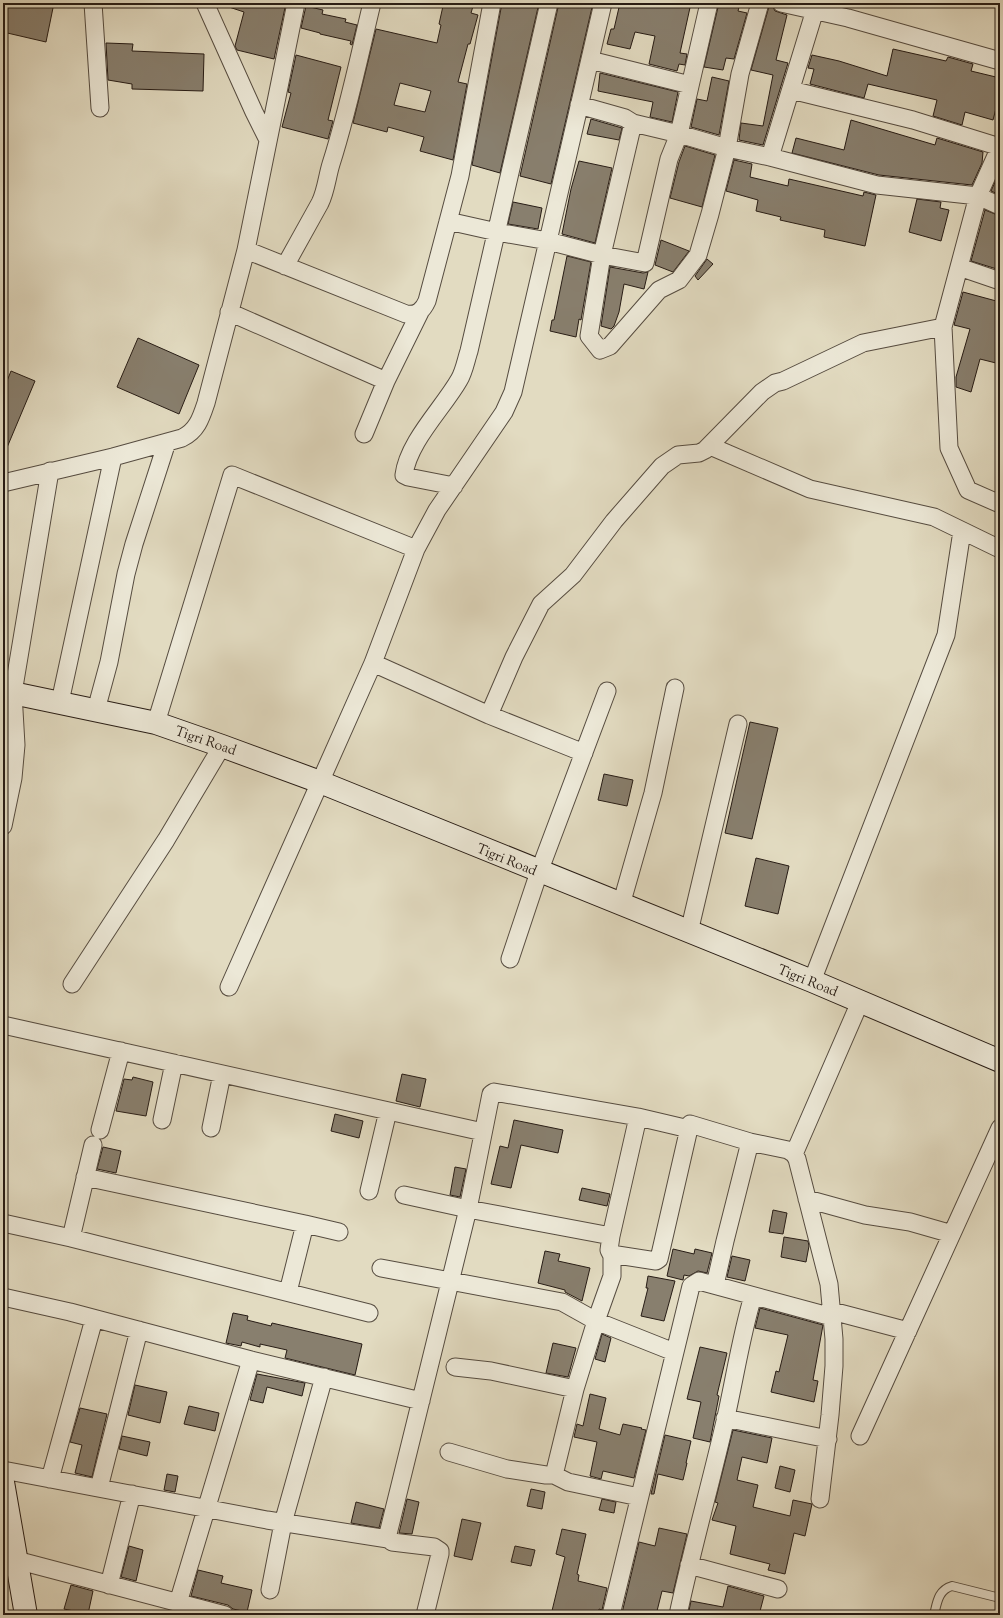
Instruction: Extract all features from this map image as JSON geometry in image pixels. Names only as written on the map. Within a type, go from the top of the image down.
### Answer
[{"type":"street","points":[[93,3],[100,108]]},
{"type":"street","points":[[205,3],[268,140]]},
{"type":"street","points":[[3,483],[112,457],[167,442],[189,435],[198,424],[206,403],[246,250],[296,3]]},
{"type":"street","points":[[285,266],[322,198],[327,176],[343,126],[372,3]]},
{"type":"street","points":[[364,434],[386,381],[420,312],[424,309],[427,301],[460,176],[492,3]]},
{"type":"street","points":[[454,486],[408,477],[404,475],[405,469],[417,440],[460,379],[469,351],[549,3]]},
{"type":"street","points":[[229,987],[373,663],[416,549],[437,510],[504,412],[513,392],[603,3]]},
{"type":"street","points":[[448,221],[496,232],[548,241],[602,255],[645,263],[669,160],[679,134],[709,3]]},
{"type":"street","points":[[633,123],[602,255],[589,336],[600,350],[610,346],[659,290],[679,280],[698,255],[727,148],[740,74],[760,3]]},
{"type":"street","points":[[780,3],[815,10],[962,49],[1000,61]]},
{"type":"street","points":[[770,157],[815,10]]},
{"type":"street","points":[[590,60],[690,85]]},
{"type":"street","points":[[791,90],[913,120],[1000,147],[978,196],[943,327],[949,448],[968,490],[1000,504]]},
{"type":"street","points":[[579,105],[625,118],[633,123],[878,185],[978,196],[1000,206]]},
{"type":"street","points":[[246,250],[406,314],[411,315],[420,312]]},
{"type":"street","points":[[959,267],[1000,281]]},
{"type":"street","points":[[229,312],[386,381]]},
{"type":"street","points":[[489,715],[514,657],[541,604],[573,575],[614,521],[662,466],[678,455],[699,453],[710,446],[762,392],[775,383],[863,343],[943,327]]},
{"type":"street","points":[[96,710],[109,662],[126,574],[134,544],[167,442]]},
{"type":"street","points":[[710,446],[810,489],[934,517],[1000,549]]},
{"type":"street","points":[[60,702],[112,457]]},
{"type":"street","points":[[3,826],[13,778],[16,751],[8,692],[50,471]]},
{"type":"street","points":[[156,723],[232,475],[416,549]]},
{"type":"street","points":[[812,981],[946,635],[962,531]]},
{"type":"street","points":[[373,663],[489,715],[584,753]]},
{"type":"street","points":[[621,905],[653,793],[675,688]]},
{"type":"street","points":[[510,958],[539,872],[607,691]]},
{"type":"street","name":"Tigri Road","points":[[8,692],[156,723],[320,782],[539,872],[812,981],[1000,1061]]},
{"type":"street","points":[[689,932],[738,724]]},
{"type":"street","points":[[72,984],[166,840],[222,746]]},
{"type":"street","points":[[794,1154],[860,1002]]},
{"type":"street","points":[[3,1025],[483,1132]]},
{"type":"street","points":[[100,1130],[121,1051]]},
{"type":"street","points":[[162,1120],[174,1063]]},
{"type":"street","points":[[210,1128],[222,1074]]},
{"type":"street","points":[[388,1539],[468,1209],[491,1094],[494,1092],[638,1117],[689,1129]]},
{"type":"street","points":[[369,1191],[388,1111]]},
{"type":"street","points":[[554,1475],[575,1389],[596,1321],[612,1276],[612,1254],[609,1252],[611,1236],[638,1117]]},
{"type":"street","points":[[612,1254],[656,1261],[659,1259],[690,1124],[750,1142],[788,1150],[794,1154],[829,1284],[832,1314],[834,1366],[828,1439],[820,1499]]},
{"type":"street","points":[[860,1436],[1000,1128]]},
{"type":"street","points":[[715,1285],[750,1142]]},
{"type":"street","points":[[71,1238],[93,1145]]},
{"type":"street","points":[[86,1177],[339,1232]]},
{"type":"street","points":[[404,1195],[468,1209],[611,1236]]},
{"type":"street","points":[[807,1198],[865,1215],[910,1222],[952,1234]]},
{"type":"street","points":[[3,1223],[71,1238],[369,1313]]},
{"type":"street","points":[[288,1292],[305,1224]]},
{"type":"street","points":[[381,1268],[562,1302],[596,1321],[674,1352]]},
{"type":"street","points":[[611,1615],[691,1286],[699,1281],[753,1296],[908,1330]]},
{"type":"street","points":[[678,1615],[689,1564],[726,1418],[744,1325],[753,1296]]},
{"type":"street","points":[[3,1297],[139,1330],[251,1360],[422,1401]]},
{"type":"street","points":[[50,1479],[94,1319]]},
{"type":"street","points":[[99,1488],[139,1330]]},
{"type":"street","points":[[178,1603],[251,1360]]},
{"type":"street","points":[[455,1367],[491,1371],[575,1389]]},
{"type":"street","points":[[270,1590],[283,1522],[324,1377]]},
{"type":"street","points":[[726,1418],[828,1439]]},
{"type":"street","points":[[449,1452],[507,1469],[554,1475],[568,1482],[639,1497]]},
{"type":"street","points":[[3,1470],[283,1522],[388,1539],[392,1542],[434,1547],[439,1550],[440,1554],[428,1614]]},
{"type":"street","points":[[3,1482],[26,1615]]},
{"type":"street","points":[[109,1585],[132,1494]]},
{"type":"street","points":[[16,1560],[225,1615]]},
{"type":"street","points":[[689,1564],[778,1589]]},
{"type":"lane","points":[[934,1615],[939,1596],[946,1588],[952,1586],[1000,1598]]},
{"type":"building","points":[[3,3],[54,3],[46,42],[3,32]]},
{"type":"building","points":[[223,3],[286,3],[274,59],[237,50],[235,46],[244,12],[223,5]]},
{"type":"building","points":[[446,3],[474,3],[471,13],[478,15],[470,44],[468,44],[458,82],[467,84],[453,160],[420,151],[424,137],[388,127],[387,132],[353,123],[376,29],[437,43],[443,6],[445,7]],"holes":[[[400,83],[431,91],[425,112],[394,105]]]},
{"type":"building","points":[[502,3],[539,3],[500,173],[472,165]]},
{"type":"building","points":[[559,3],[593,3],[551,184],[520,176]]},
{"type":"building","points":[[620,3],[691,3],[680,53],[687,54],[685,65],[679,64],[677,71],[649,64],[655,36],[635,32],[630,49],[607,44],[611,29],[614,29]]},
{"type":"building","points":[[719,3],[740,3],[738,11],[747,13],[734,59],[726,58],[723,70],[704,67]]},
{"type":"building","points":[[770,3],[775,11],[787,15],[776,60],[788,63],[763,145],[739,140],[741,123],[763,126],[773,75],[751,70]]},
{"type":"building","points":[[306,6],[323,10],[322,14],[346,19],[345,22],[357,25],[352,45],[350,44],[351,41],[301,28]]},
{"type":"building","points":[[106,43],[133,44],[132,51],[204,54],[203,91],[132,89],[132,84],[108,80]]},
{"type":"building","points":[[893,49],[946,61],[948,57],[973,64],[971,71],[1000,78],[1000,93],[993,120],[965,112],[962,125],[933,116],[937,100],[868,84],[864,98],[810,84],[814,69],[808,68],[812,55],[839,61],[887,76]]},
{"type":"building","points":[[296,55],[341,67],[328,120],[333,121],[328,139],[282,127],[291,93],[288,92]]},
{"type":"building","points":[[600,73],[678,92],[672,122],[650,117],[653,102],[598,91]]},
{"type":"building","points":[[712,77],[729,81],[719,135],[691,127],[697,99],[707,101]]},
{"type":"building","points":[[591,119],[622,128],[619,140],[587,134]]},
{"type":"building","points":[[851,120],[935,145],[937,138],[983,152],[982,163],[972,185],[879,175],[792,153],[796,138],[844,150]]},
{"type":"building","points":[[685,146],[715,155],[702,207],[670,198],[679,162]]},
{"type":"building","points":[[734,160],[752,164],[750,177],[788,186],[789,179],[863,196],[864,192],[876,195],[865,246],[824,237],[825,230],[780,220],[781,217],[756,211],[758,200],[726,191]]},
{"type":"building","points":[[579,161],[612,168],[595,243],[562,234],[571,189]]},
{"type":"building","points":[[1000,171],[1000,195],[991,191]]},
{"type":"building","points":[[917,199],[941,202],[940,208],[949,210],[941,241],[909,232]]},
{"type":"building","points":[[513,202],[542,208],[538,229],[508,224]]},
{"type":"building","points":[[985,210],[1000,216],[1000,270],[971,261]]},
{"type":"building","points":[[661,240],[689,251],[673,272],[655,265]]},
{"type":"building","points":[[567,256],[591,262],[581,320],[579,319],[576,337],[550,331],[552,320],[554,320]]},
{"type":"building","points":[[707,259],[713,264],[698,280],[695,276]]},
{"type":"building","points":[[610,267],[643,273],[648,272],[644,289],[624,284],[619,312],[614,326],[611,329],[601,326]]},
{"type":"building","points":[[963,292],[1000,302],[1000,364],[980,359],[971,392],[956,387],[956,377],[970,329],[954,325]]},
{"type":"building","points":[[138,338],[199,365],[179,414],[117,387]]},
{"type":"building","points":[[11,371],[35,381],[3,457],[3,391]]},
{"type":"building","points":[[750,722],[778,728],[752,839],[725,833]]},
{"type":"building","points":[[604,774],[633,780],[627,806],[598,800]]},
{"type":"building","points":[[756,858],[789,866],[778,914],[745,906]]},
{"type":"building","points":[[402,1074],[426,1079],[420,1107],[396,1101]]},
{"type":"building","points":[[133,1077],[153,1082],[146,1116],[116,1111],[124,1079],[132,1080]]},
{"type":"building","points":[[335,1114],[363,1121],[359,1138],[331,1131]]},
{"type":"building","points":[[514,1120],[563,1130],[558,1153],[521,1145],[511,1188],[491,1184],[500,1146],[508,1148]]},
{"type":"building","points":[[103,1147],[121,1151],[116,1173],[97,1169]]},
{"type":"building","points":[[455,1167],[466,1169],[460,1197],[450,1195]]},
{"type":"building","points":[[582,1188],[610,1194],[607,1206],[579,1200]]},
{"type":"building","points":[[773,1210],[787,1213],[783,1234],[769,1232]]},
{"type":"building","points":[[784,1237],[808,1241],[809,1246],[806,1262],[781,1257]]},
{"type":"building","points":[[673,1249],[694,1254],[695,1249],[712,1253],[707,1273],[698,1271],[689,1276],[684,1275],[683,1280],[667,1276]]},
{"type":"building","points":[[545,1251],[560,1254],[558,1261],[590,1268],[582,1301],[565,1292],[565,1290],[538,1283]]},
{"type":"building","points":[[732,1256],[750,1260],[745,1281],[727,1277]]},
{"type":"building","points":[[648,1276],[675,1281],[664,1321],[641,1316],[648,1288],[646,1288]]},
{"type":"building","points":[[760,1308],[823,1325],[813,1380],[818,1381],[814,1402],[771,1392],[776,1371],[779,1372],[788,1335],[755,1328]]},
{"type":"building","points":[[233,1313],[248,1316],[247,1320],[271,1326],[272,1323],[362,1344],[355,1375],[285,1358],[287,1350],[260,1344],[260,1347],[242,1342],[241,1346],[226,1343]]},
{"type":"building","points":[[602,1334],[611,1338],[605,1362],[595,1359]]},
{"type":"building","points":[[553,1343],[576,1348],[568,1377],[546,1373]]},
{"type":"building","points":[[700,1347],[727,1353],[717,1395],[719,1396],[710,1442],[693,1438],[701,1402],[687,1399]]},
{"type":"building","points":[[257,1374],[305,1383],[302,1396],[267,1387],[263,1403],[250,1400]]},
{"type":"building","points":[[135,1385],[167,1392],[160,1423],[128,1415]]},
{"type":"building","points":[[590,1394],[606,1398],[599,1429],[620,1435],[623,1424],[646,1430],[634,1478],[603,1471],[601,1479],[590,1476],[597,1442],[574,1437],[577,1424],[583,1426]]},
{"type":"building","points":[[189,1406],[219,1413],[215,1431],[184,1424]]},
{"type":"building","points":[[80,1408],[107,1414],[92,1477],[75,1473],[82,1445],[70,1442]]},
{"type":"building","points":[[733,1430],[772,1438],[767,1463],[742,1457],[737,1480],[758,1485],[753,1507],[790,1516],[793,1500],[812,1504],[805,1536],[794,1533],[785,1574],[768,1570],[770,1564],[730,1554],[736,1526],[712,1520],[718,1503],[715,1502]]},
{"type":"building","points":[[665,1435],[691,1441],[683,1480],[658,1474],[654,1494],[651,1494]]},
{"type":"building","points":[[122,1436],[150,1442],[147,1456],[119,1449]]},
{"type":"building","points":[[780,1466],[795,1470],[790,1492],[775,1488]]},
{"type":"building","points":[[167,1474],[178,1476],[175,1492],[164,1490]]},
{"type":"building","points":[[531,1489],[545,1492],[542,1509],[527,1506]]},
{"type":"building","points":[[407,1499],[419,1502],[412,1534],[399,1533]]},
{"type":"building","points":[[602,1499],[616,1502],[614,1513],[599,1510]]},
{"type":"building","points":[[356,1502],[384,1509],[379,1528],[351,1523]]},
{"type":"building","points":[[462,1519],[481,1523],[472,1560],[454,1556]]},
{"type":"building","points":[[659,1528],[687,1534],[673,1593],[662,1591],[656,1615],[622,1613],[639,1542],[655,1546]]},
{"type":"building","points":[[562,1529],[586,1534],[577,1574],[579,1575],[578,1581],[607,1588],[602,1610],[599,1609],[598,1615],[551,1615],[565,1557],[556,1554]]},
{"type":"building","points":[[129,1546],[143,1550],[136,1581],[121,1577]]},
{"type":"building","points":[[515,1546],[535,1550],[531,1566],[511,1562]]},
{"type":"building","points":[[198,1570],[223,1576],[221,1583],[252,1590],[247,1612],[233,1609],[228,1605],[191,1596]]},
{"type":"building","points":[[71,1585],[93,1591],[88,1614],[64,1609]]},
{"type":"building","points":[[728,1586],[764,1596],[759,1615],[688,1615],[691,1601],[723,1607]]}]
